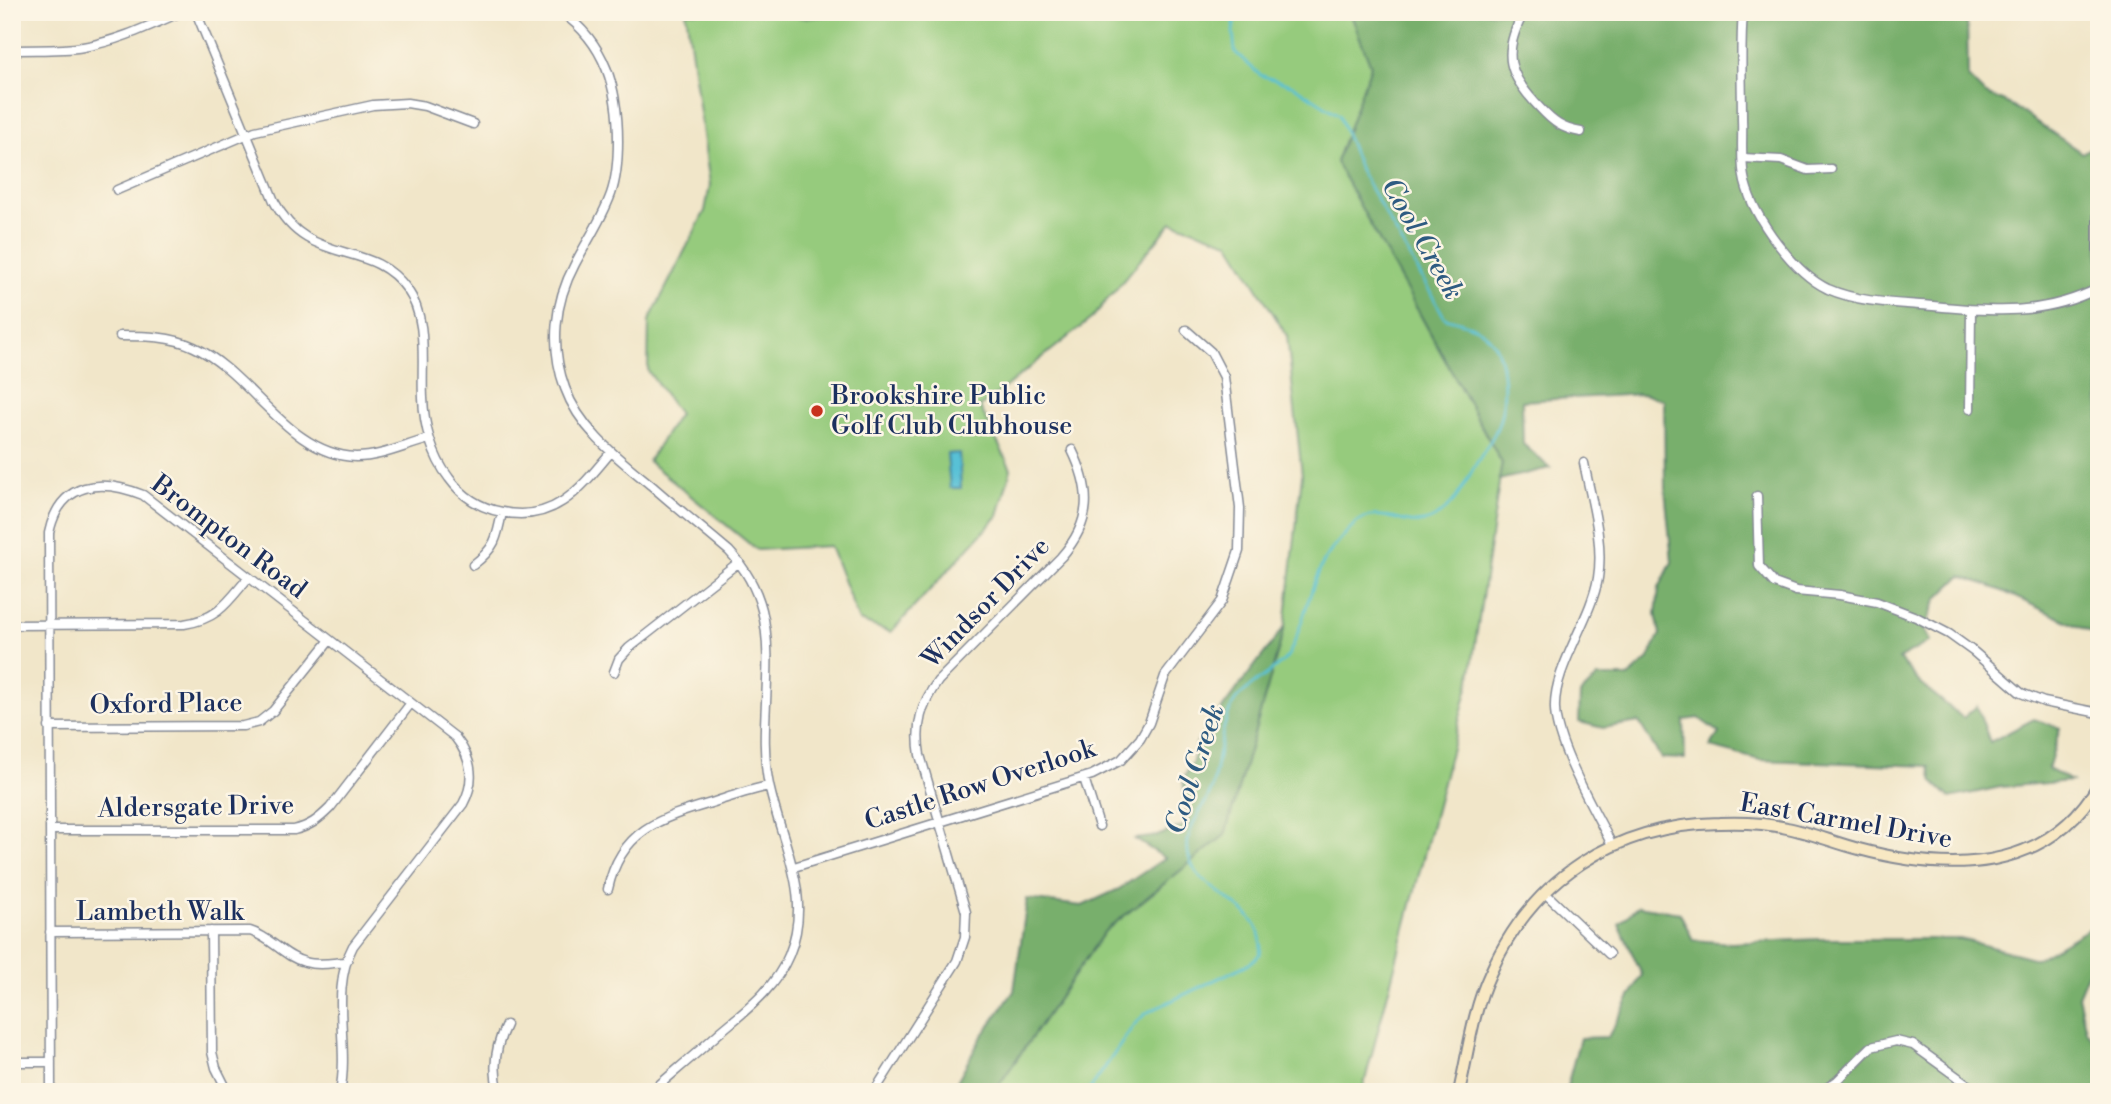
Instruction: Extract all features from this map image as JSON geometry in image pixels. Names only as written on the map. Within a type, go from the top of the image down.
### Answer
[{"type":"street","points":[[12,50],[65,49],[97,44],[181,12]]},
{"type":"street","points":[[196,12],[282,216],[304,238],[323,247],[374,262],[393,274],[410,293],[422,331],[423,401],[429,439],[444,472],[457,489],[472,500],[502,512],[533,513],[554,507],[575,493],[611,452]]},
{"type":"street","points":[[561,12],[581,28],[601,55],[611,77],[616,103],[618,163],[607,206],[567,281],[561,298],[556,326],[557,355],[565,388],[582,420],[611,452],[739,562],[757,596],[765,629],[766,755],[769,786],[794,867],[799,900],[798,925],[789,956],[778,976],[755,1003],[651,1092]]},
{"type":"street","points":[[1524,12],[1511,44],[1510,62],[1514,75],[1527,95],[1557,125],[1581,132]]},
{"type":"street","points":[[1743,12],[1745,184],[1758,214],[1805,275],[1828,289],[1857,298],[1971,310],[2022,311],[2050,307],[2079,299],[2099,288]]},
{"type":"street","points":[[117,190],[258,131],[385,104],[407,103],[432,108],[473,124]]},
{"type":"street","points":[[1743,158],[1781,160],[1808,170],[1831,169]]},
{"type":"street","points":[[2099,203],[2099,250]]},
{"type":"street","points":[[1969,409],[1971,310]]},
{"type":"street","name":"Castle Row Overlook","points":[[794,867],[1084,778],[1121,760],[1140,739],[1149,723],[1166,676],[1222,601],[1239,551],[1240,508],[1224,377],[1211,352],[1186,330]]},
{"type":"street","points":[[120,336],[171,339],[202,351],[303,438],[331,452],[356,457],[373,455],[429,439]]},
{"type":"street","name":"Windsor Drive","points":[[874,1092],[957,961],[964,943],[967,920],[918,745],[918,723],[922,709],[938,681],[1061,557],[1076,538],[1087,495],[1083,474],[1072,450]]},
{"type":"street","points":[[1584,463],[1599,544],[1598,578],[1592,602],[1558,683],[1554,708],[1559,737],[1612,845]]},
{"type":"street","name":"Brompton Road","points":[[51,1092],[49,533],[65,499],[80,489],[100,485],[124,487],[143,495],[455,737],[463,747],[470,760],[472,776],[470,791],[463,804],[353,946],[345,962]]},
{"type":"street","points":[[1757,496],[1759,566],[1774,583],[1796,591],[1840,595],[1877,603],[1916,617],[1949,634],[1975,652],[2021,693],[2044,702],[2099,713]]},
{"type":"street","points":[[473,565],[492,548],[497,539],[502,512]]},
{"type":"street","points":[[614,673],[619,659],[629,648],[739,562]]},
{"type":"street","points":[[12,625],[184,624],[202,621],[218,612],[248,578]]},
{"type":"street","name":"Oxford Place","points":[[50,727],[243,726],[259,722],[274,711],[330,640]]},
{"type":"street","name":"Aldersgate Drive","points":[[50,831],[294,830],[306,827],[316,822],[330,808],[411,703]]},
{"type":"street","points":[[1084,778],[1099,826]]},
{"type":"street","name":"East Carmel Drive","points":[[1459,1092],[1488,976],[1511,934],[1545,893],[1581,862],[1612,845],[1648,831],[1675,825],[1736,822],[1786,828],[1861,850],[1909,859],[1960,864],[1982,863],[2008,857],[2045,839],[2096,796],[2099,783]]},
{"type":"street","points":[[608,889],[614,868],[624,851],[639,833],[653,823],[680,812],[769,786]]},
{"type":"street","points":[[1545,893],[1609,954]]},
{"type":"street","points":[[211,931],[212,1052],[216,1068],[228,1092]]},
{"type":"street","name":"Lambeth Walk","points":[[50,932],[250,931],[260,934],[306,963],[345,962]]},
{"type":"street","points":[[340,1092],[342,978],[345,962]]},
{"type":"street","points":[[499,1092],[495,1056],[498,1041],[506,1025]]},
{"type":"street","points":[[1821,1092],[1838,1081],[1871,1047],[1896,1041],[1913,1045],[1978,1092]]},
{"type":"street","points":[[12,1062],[51,1062]]},
{"type":"green space","points":[[686,12],[775,12],[805,18],[863,12],[1350,12],[1371,66],[1336,162],[1470,405],[1476,407],[1476,417],[1502,463],[1470,679],[1362,1092],[994,1092],[1105,931],[1225,835],[1285,626],[1302,475],[1287,336],[1229,242],[1172,222],[1092,318],[980,407],[1011,469],[998,516],[891,632],[859,621],[830,546],[757,550],[648,461],[679,414],[648,371],[649,321],[705,211],[710,185]]},
{"type":"green space","points":[[1350,12],[1967,12],[1968,77],[1984,93],[2013,106],[2082,153],[2099,142],[2099,636],[2000,590],[1961,576],[1937,599],[1924,630],[1930,641],[1899,659],[1920,683],[1963,718],[1977,706],[1990,742],[2034,719],[2060,728],[2048,769],[2071,781],[2001,787],[1950,798],[1933,782],[1929,766],[1760,760],[1710,747],[1719,733],[1699,718],[1684,720],[1685,759],[1661,758],[1639,722],[1603,728],[1579,722],[1580,694],[1598,677],[1628,677],[1648,660],[1660,634],[1656,614],[1659,588],[1672,562],[1665,489],[1664,400],[1643,394],[1522,401],[1523,444],[1550,468],[1499,480],[1502,463],[1336,162],[1371,66]]},
{"type":"green space","points":[[1285,626],[1225,835],[1105,931],[994,1092],[951,1092],[981,1038],[1014,991],[1027,899],[1082,906],[1119,889],[1165,858],[1135,839],[1157,836],[1188,824],[1183,779],[1193,761],[1197,742]]},
{"type":"green space","points":[[1638,906],[1680,913],[1693,940],[1731,943],[1819,939],[1960,939],[2037,959],[2099,923],[2097,950],[2078,996],[2086,1030],[2099,1047],[2099,1092],[1566,1090],[1580,1038],[1608,1037],[1642,975],[1619,924]]},
{"type":"water","points":[[959,453],[961,488],[950,488],[947,454]]},
{"type":"waterway","name":"Cool Creek","points":[[1088,1092],[1134,1025],[1146,1013],[1250,963],[1260,954],[1260,935],[1252,920],[1198,874],[1190,859],[1189,834],[1212,788],[1230,709],[1241,695],[1280,664],[1290,652],[1321,567],[1340,539],[1364,518],[1383,516],[1424,522],[1441,513],[1458,494],[1490,442],[1501,417],[1503,404],[1503,375],[1496,348],[1480,330],[1445,318],[1360,170],[1339,115],[1294,86],[1260,75],[1235,52],[1233,31],[1236,12]]},
{"type":"place","name":"Brookshire Public Golf Club Clubhouse","points":[[817,411]]}]
